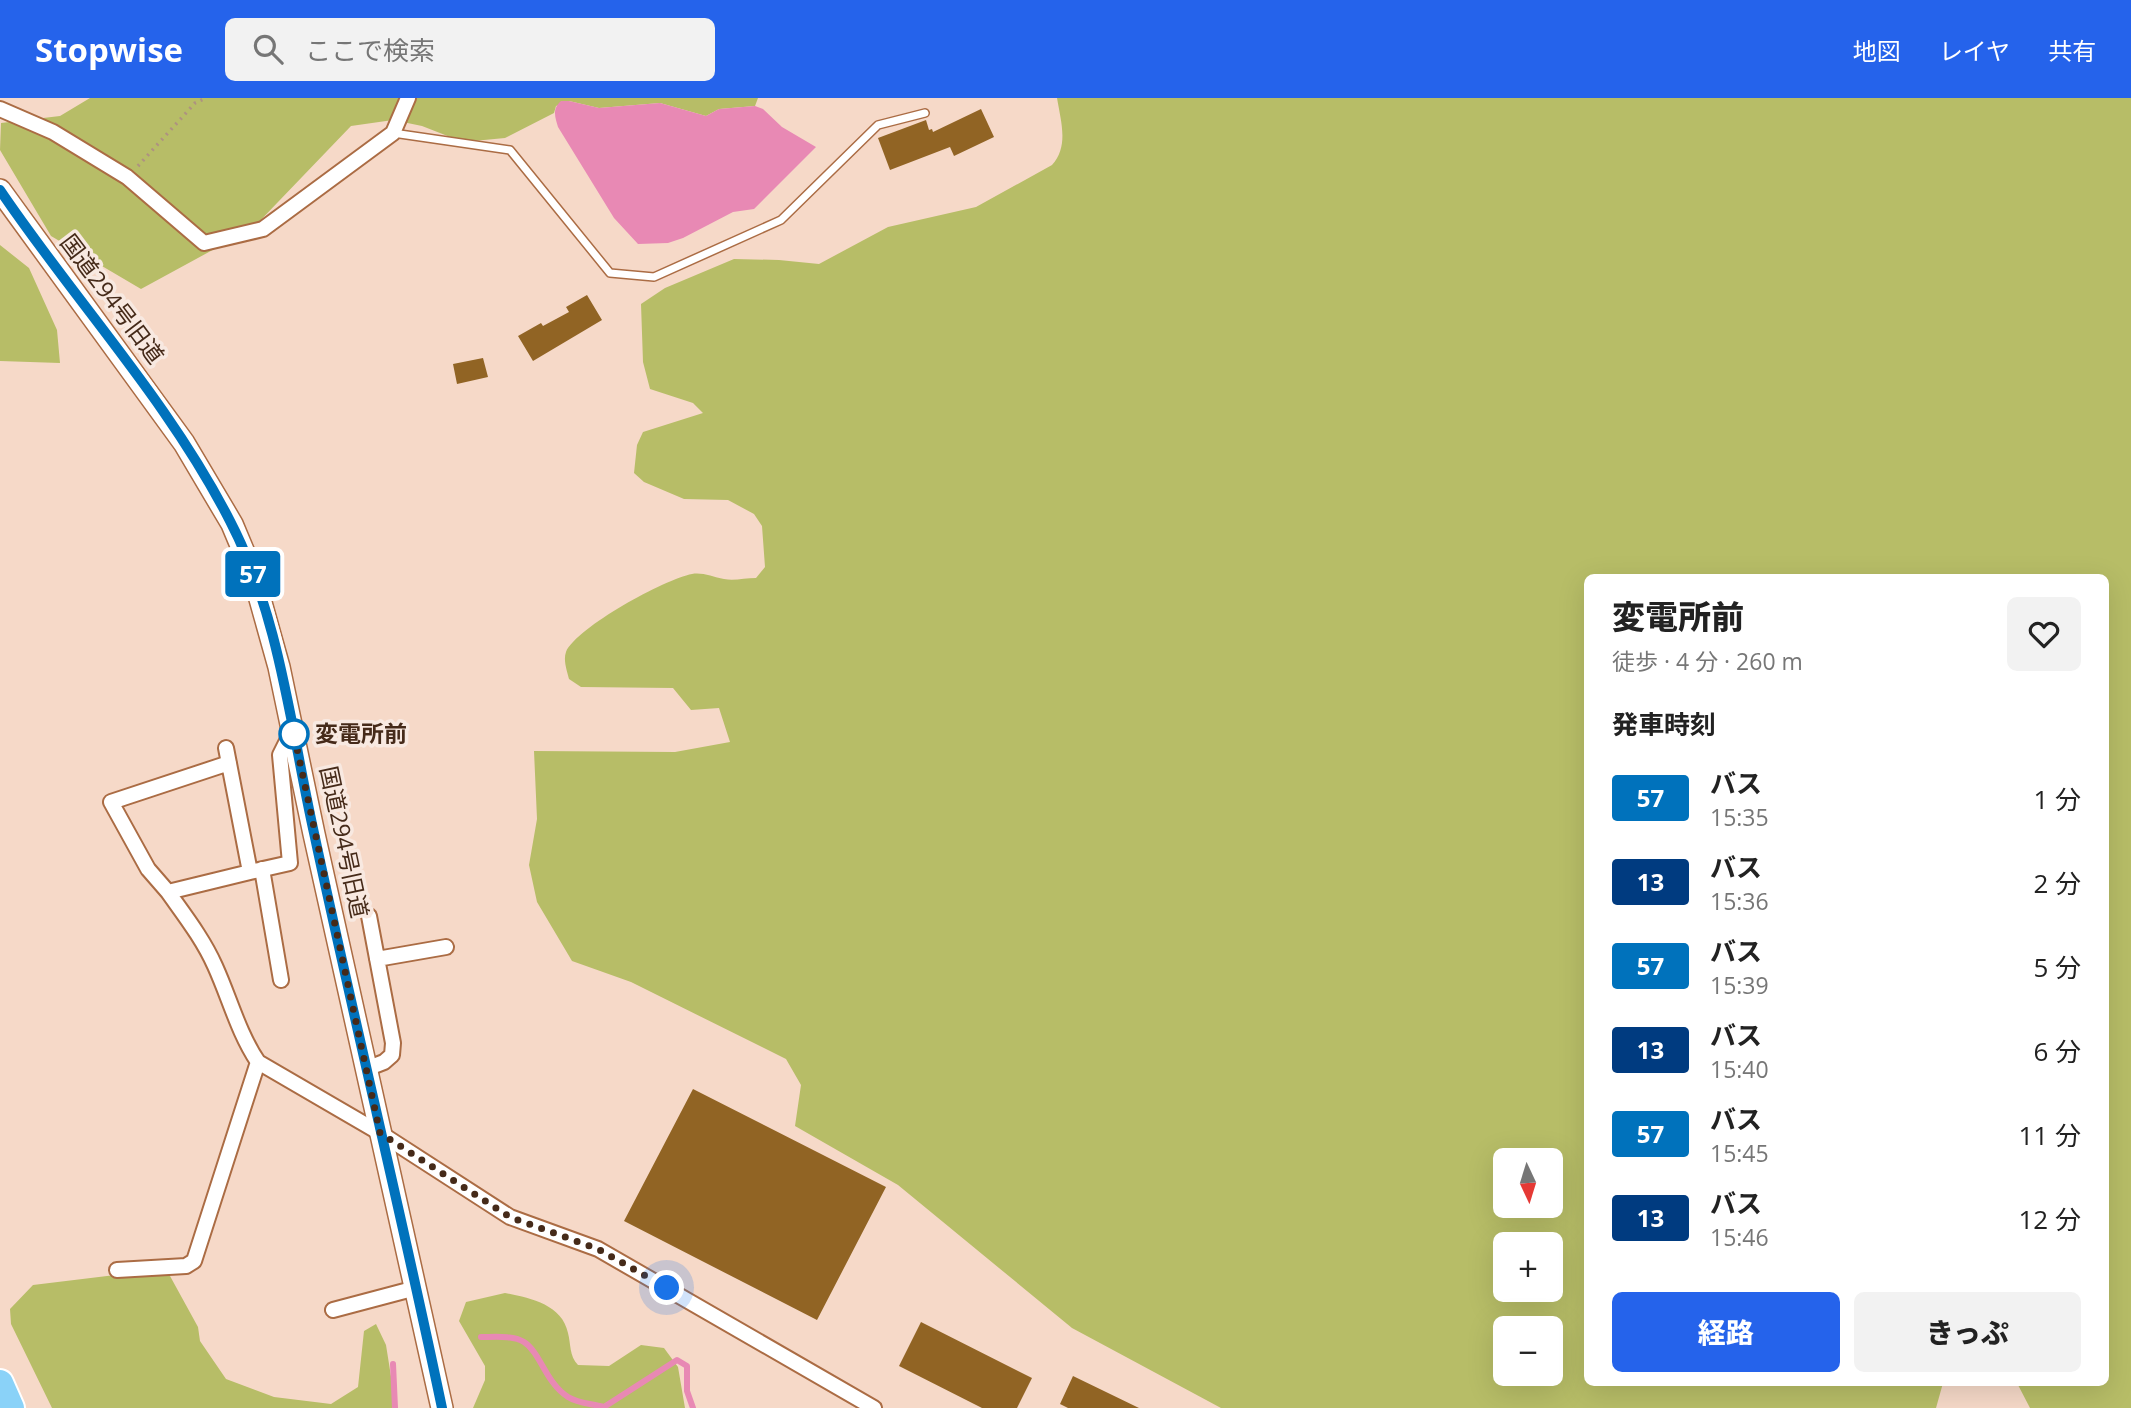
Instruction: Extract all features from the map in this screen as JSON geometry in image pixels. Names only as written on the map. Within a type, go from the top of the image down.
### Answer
[{"type":"highway","points":[[0,1383],[11,1408]]},
{"type":"street","points":[[0,109],[53,132],[127,177],[204,243],[263,229],[393,133],[408,98]]},
{"type":"street","name":"国道294号旧道","points":[[0,190],[184,443],[232,524],[253,574],[267,620],[293,730],[442,1408]]},
{"type":"street","points":[[168,892],[290,863],[280,755],[293,730]]},
{"type":"street","points":[[281,980],[228,756],[111,802],[148,869],[203,941],[245,1042],[258,1062],[380,1133],[510,1217],[598,1249],[874,1408]]},
{"type":"street","points":[[366,1069],[384,1062],[392,1055],[393,1044],[369,916]]},
{"type":"street","points":[[377,959],[446,947]]},
{"type":"street","points":[[117,1270],[186,1266],[194,1261],[258,1062]]},
{"type":"street","points":[[333,1310],[416,1288]]},
{"type":"lane","points":[[393,133],[510,150],[610,272],[654,277],[781,220],[878,125],[925,113]]},
{"type":"path","points":[[127,177],[195,103],[206,98]]},
{"type":"green space","points":[[90,98],[758,98],[755,106],[719,109],[706,116],[660,103],[599,108],[569,101],[556,106],[554,113],[505,138],[463,142],[422,126],[393,120],[351,126],[253,228],[141,289],[51,236],[0,150],[1,123],[60,116]]},
{"type":"green space","points":[[1057,98],[2131,98],[2131,1408],[2030,1408],[2019,1386],[2109,1386],[2109,574],[1584,574],[1584,1386],[1942,1386],[1936,1408],[1221,1408],[1072,1328],[898,1185],[795,1126],[801,1085],[786,1059],[631,982],[572,961],[537,902],[529,865],[537,819],[534,751],[675,752],[730,742],[719,708],[691,710],[673,688],[581,687],[569,679],[566,652],[573,642],[604,618],[662,585],[696,574],[728,580],[756,578],[765,567],[762,526],[754,514],[728,500],[684,499],[644,482],[634,473],[637,445],[643,432],[703,413],[693,403],[650,389],[643,362],[641,304],[665,288],[734,259],[819,264],[888,227],[976,207],[1052,165],[1061,150]]},
{"type":"green space","points":[[0,245],[29,268],[57,330],[60,363],[0,361]]},
{"type":"green space","points":[[140,1272],[170,1276],[198,1327],[200,1341],[226,1379],[274,1397],[331,1404],[358,1387],[364,1331],[376,1324],[386,1345],[396,1408],[52,1408],[11,1324],[10,1309],[33,1285]]},
{"type":"green space","points":[[505,1293],[543,1304],[559,1315],[565,1323],[572,1354],[578,1365],[609,1366],[641,1345],[664,1348],[678,1367],[685,1408],[473,1408],[485,1380],[485,1366],[459,1321],[466,1302]]},
{"type":"shaded area","points":[[561,101],[599,108],[660,103],[706,116],[719,109],[755,106],[763,109],[782,127],[816,147],[754,209],[733,212],[668,243],[638,244],[614,218],[558,127],[555,110]]},
{"type":"building","points":[[981,109],[994,137],[954,156],[950,147],[890,170],[878,138],[926,120],[929,130],[932,129],[933,132]]},
{"type":"building","points":[[587,295],[602,320],[533,361],[518,336],[569,312],[566,307]]},
{"type":"building","points":[[483,358],[488,377],[457,384],[453,364]]},
{"type":"building","points":[[693,1089],[886,1187],[817,1320],[624,1221]]},
{"type":"building","points":[[921,1322],[1032,1378],[1017,1408],[982,1408],[899,1366]]},
{"type":"building","points":[[1073,1376],[1139,1408],[1068,1408],[1060,1404]]},
{"type":"waterway","points":[[481,1337],[509,1337],[524,1342],[535,1353],[560,1391],[576,1401],[604,1407],[677,1360],[687,1366],[687,1391],[693,1408]]},
{"type":"waterway","points":[[393,1364],[395,1408]]},
{"type":"bus line","name":"57","points":[[0,190],[184,443],[232,524],[253,574],[279,667],[442,1408]]},
{"type":"place","name":"変電所前","points":[[294,734]]},
{"type":"route","points":[[294,734],[293,730],[380,1133],[510,1217],[598,1249],[667,1288]]}]
